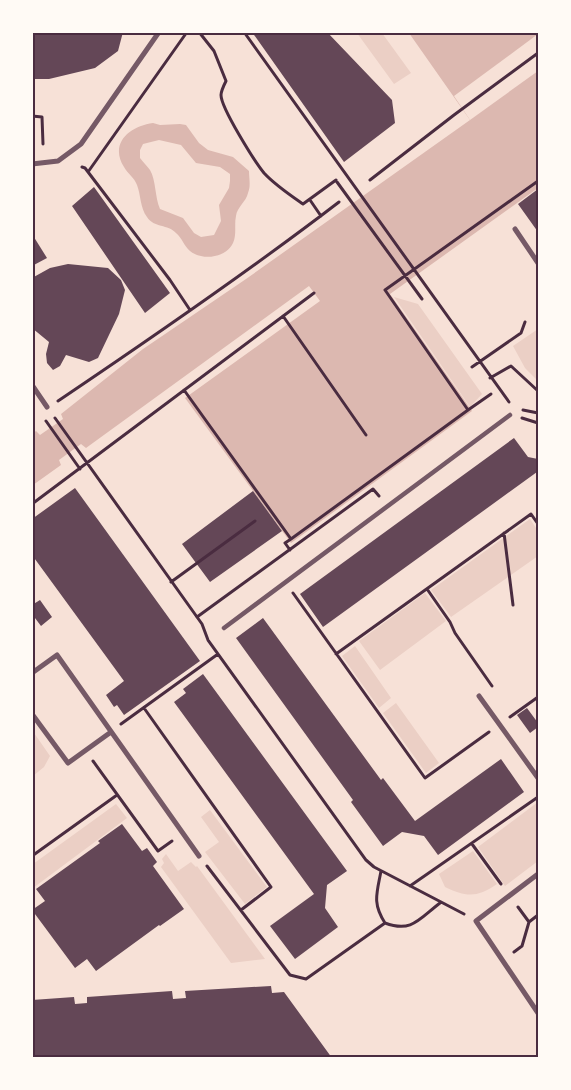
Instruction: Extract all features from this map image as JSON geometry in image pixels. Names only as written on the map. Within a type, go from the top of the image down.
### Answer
[{"type":"street","points":[[32,164],[58,161],[81,144],[159,32]]},
{"type":"street","points":[[515,229],[538,263]]},
{"type":"street","points":[[32,385],[47,407]]},
{"type":"street","points":[[224,628],[510,415]]},
{"type":"street","points":[[32,674],[57,655],[199,856]]},
{"type":"street","points":[[479,696],[538,778]]},
{"type":"street","points":[[32,714],[68,763],[111,732]]},
{"type":"street","points":[[538,874],[476,921],[538,1013]]},
{"type":"path","points":[[88,172],[187,32]]},
{"type":"path","points":[[199,32],[214,51],[226,81],[221,94],[222,102],[241,138],[264,173],[284,191],[304,204],[336,181],[422,299]]},
{"type":"path","points":[[244,32],[509,403]]},
{"type":"path","points":[[370,180],[538,53]]},
{"type":"path","points":[[32,116],[42,117],[42,144]]},
{"type":"path","points":[[82,167],[88,172],[170,280],[190,310]]},
{"type":"path","points":[[468,410],[385,290],[538,181]]},
{"type":"path","points":[[310,200],[321,216]]},
{"type":"path","points":[[47,407],[293,238],[339,202]]},
{"type":"path","points":[[32,504],[80,470],[314,292]]},
{"type":"path","points":[[283,316],[366,435]]},
{"type":"path","points":[[472,367],[520,332],[525,322]]},
{"type":"path","points":[[490,378],[511,366],[538,391]]},
{"type":"path","points":[[184,390],[291,539]]},
{"type":"path","points":[[290,550],[285,544],[291,539],[491,394]]},
{"type":"path","points":[[517,408],[538,413]]},
{"type":"path","points":[[52,414],[202,624],[208,640],[366,860],[381,871],[476,921]]},
{"type":"path","points":[[45,420],[80,470]]},
{"type":"path","points":[[197,617],[374,489],[386,507]]},
{"type":"path","points":[[336,654],[531,514],[538,524]]},
{"type":"path","points":[[171,582],[255,522]]},
{"type":"path","points":[[504,533],[513,605]]},
{"type":"path","points":[[285,582],[425,778],[538,697]]},
{"type":"path","points":[[427,589],[492,687]]},
{"type":"path","points":[[111,732],[218,654]]},
{"type":"path","points":[[144,708],[271,887],[241,910]]},
{"type":"path","points":[[85,750],[158,851],[183,833]]},
{"type":"path","points":[[32,856],[117,795]]},
{"type":"path","points":[[410,886],[538,797]]},
{"type":"path","points":[[199,856],[290,975],[306,979],[385,923]]},
{"type":"path","points":[[381,871],[376,901],[377,910],[385,923],[398,928],[411,926],[440,902]]},
{"type":"path","points":[[502,960],[522,946],[529,922],[538,915]]},
{"type":"shaded area","points":[[357,33],[382,33],[411,73],[394,84]]},
{"type":"shaded area","points":[[409,33],[538,33],[538,188],[390,294],[472,411],[291,543],[185,398],[320,301],[309,286],[86,448],[81,444],[59,460],[61,465],[33,485],[32,434],[36,431],[40,435],[63,419],[61,414],[143,349],[246,279],[470,120]]},
{"type":"shaded area","points":[[153,123],[160,125],[186,125],[199,143],[208,150],[233,157],[249,171],[249,190],[235,219],[233,243],[225,252],[207,257],[195,254],[188,249],[173,230],[153,223],[145,213],[137,185],[124,167],[119,150],[124,137],[145,125]],"holes":[[[159,140],[181,145],[196,163],[220,167],[230,174],[229,188],[219,205],[221,221],[214,235],[201,237],[194,233],[183,218],[160,209],[152,174],[140,158],[140,150],[143,144]]]},
{"type":"shaded area","points":[[394,297],[418,304],[482,394],[470,407]]},
{"type":"shaded area","points":[[538,329],[538,381],[525,368],[513,346]]},
{"type":"shaded area","points":[[530,519],[538,531],[538,556],[451,617],[431,590]]},
{"type":"shaded area","points":[[425,593],[446,621],[380,670],[359,641]]},
{"type":"shaded area","points":[[355,646],[391,698],[379,708],[342,656]]},
{"type":"shaded area","points":[[396,703],[439,763],[426,773],[383,713]]},
{"type":"shaded area","points":[[32,730],[50,756],[44,767],[33,776]]},
{"type":"shaded area","points":[[538,802],[538,861],[505,886],[478,847]]},
{"type":"shaded area","points":[[116,804],[127,818],[33,888],[33,864]]},
{"type":"shaded area","points":[[210,810],[267,887],[245,904],[205,852],[219,842],[201,817]]},
{"type":"shaded area","points":[[473,851],[497,884],[477,894],[459,893],[445,887],[439,874]]},
{"type":"shaded area","points":[[166,854],[178,871],[191,862],[197,866],[265,959],[231,963],[161,867],[164,863],[162,859]]},
{"type":"pier","points":[[538,34],[538,71],[470,120],[454,96]]},
{"type":"building","points":[[32,32],[123,32],[118,51],[95,68],[49,79],[32,79]]},
{"type":"building","points":[[252,32],[327,32],[392,100],[395,123],[344,162]]},
{"type":"building","points":[[94,187],[170,293],[145,313],[72,206]]},
{"type":"building","points":[[538,189],[538,232],[518,204]]},
{"type":"building","points":[[32,234],[47,258],[32,266]]},
{"type":"building","points":[[68,264],[108,268],[121,280],[125,290],[119,314],[98,358],[89,362],[66,355],[60,366],[53,370],[47,363],[46,354],[49,342],[32,328],[32,278],[50,268]]},
{"type":"building","points":[[514,438],[528,457],[538,459],[538,474],[537,472],[323,627],[300,594]]},
{"type":"building","points":[[75,488],[200,661],[124,715],[117,705],[114,707],[106,695],[124,681],[32,555],[32,519]]},
{"type":"building","points":[[253,491],[282,531],[210,582],[182,544]]},
{"type":"building","points":[[40,600],[52,617],[41,626],[32,614],[32,605]]},
{"type":"building","points":[[263,618],[381,780],[383,778],[415,821],[501,759],[524,792],[438,855],[424,836],[402,832],[383,846],[351,802],[353,800],[236,638]]},
{"type":"building","points":[[203,674],[347,871],[327,885],[325,908],[338,927],[295,959],[270,926],[314,894],[174,702],[186,693],[183,689]]},
{"type":"building","points":[[527,708],[538,723],[538,727],[530,733],[517,715]]},
{"type":"building","points":[[122,824],[142,851],[147,848],[157,862],[153,866],[184,909],[96,971],[87,959],[75,968],[32,910],[45,901],[36,889],[100,843],[98,841]]},
{"type":"building","points":[[271,986],[272,993],[284,992],[332,1058],[32,1058],[32,1000],[74,997],[75,1004],[87,1003],[87,997],[172,991],[173,999],[186,998],[185,991]]}]
